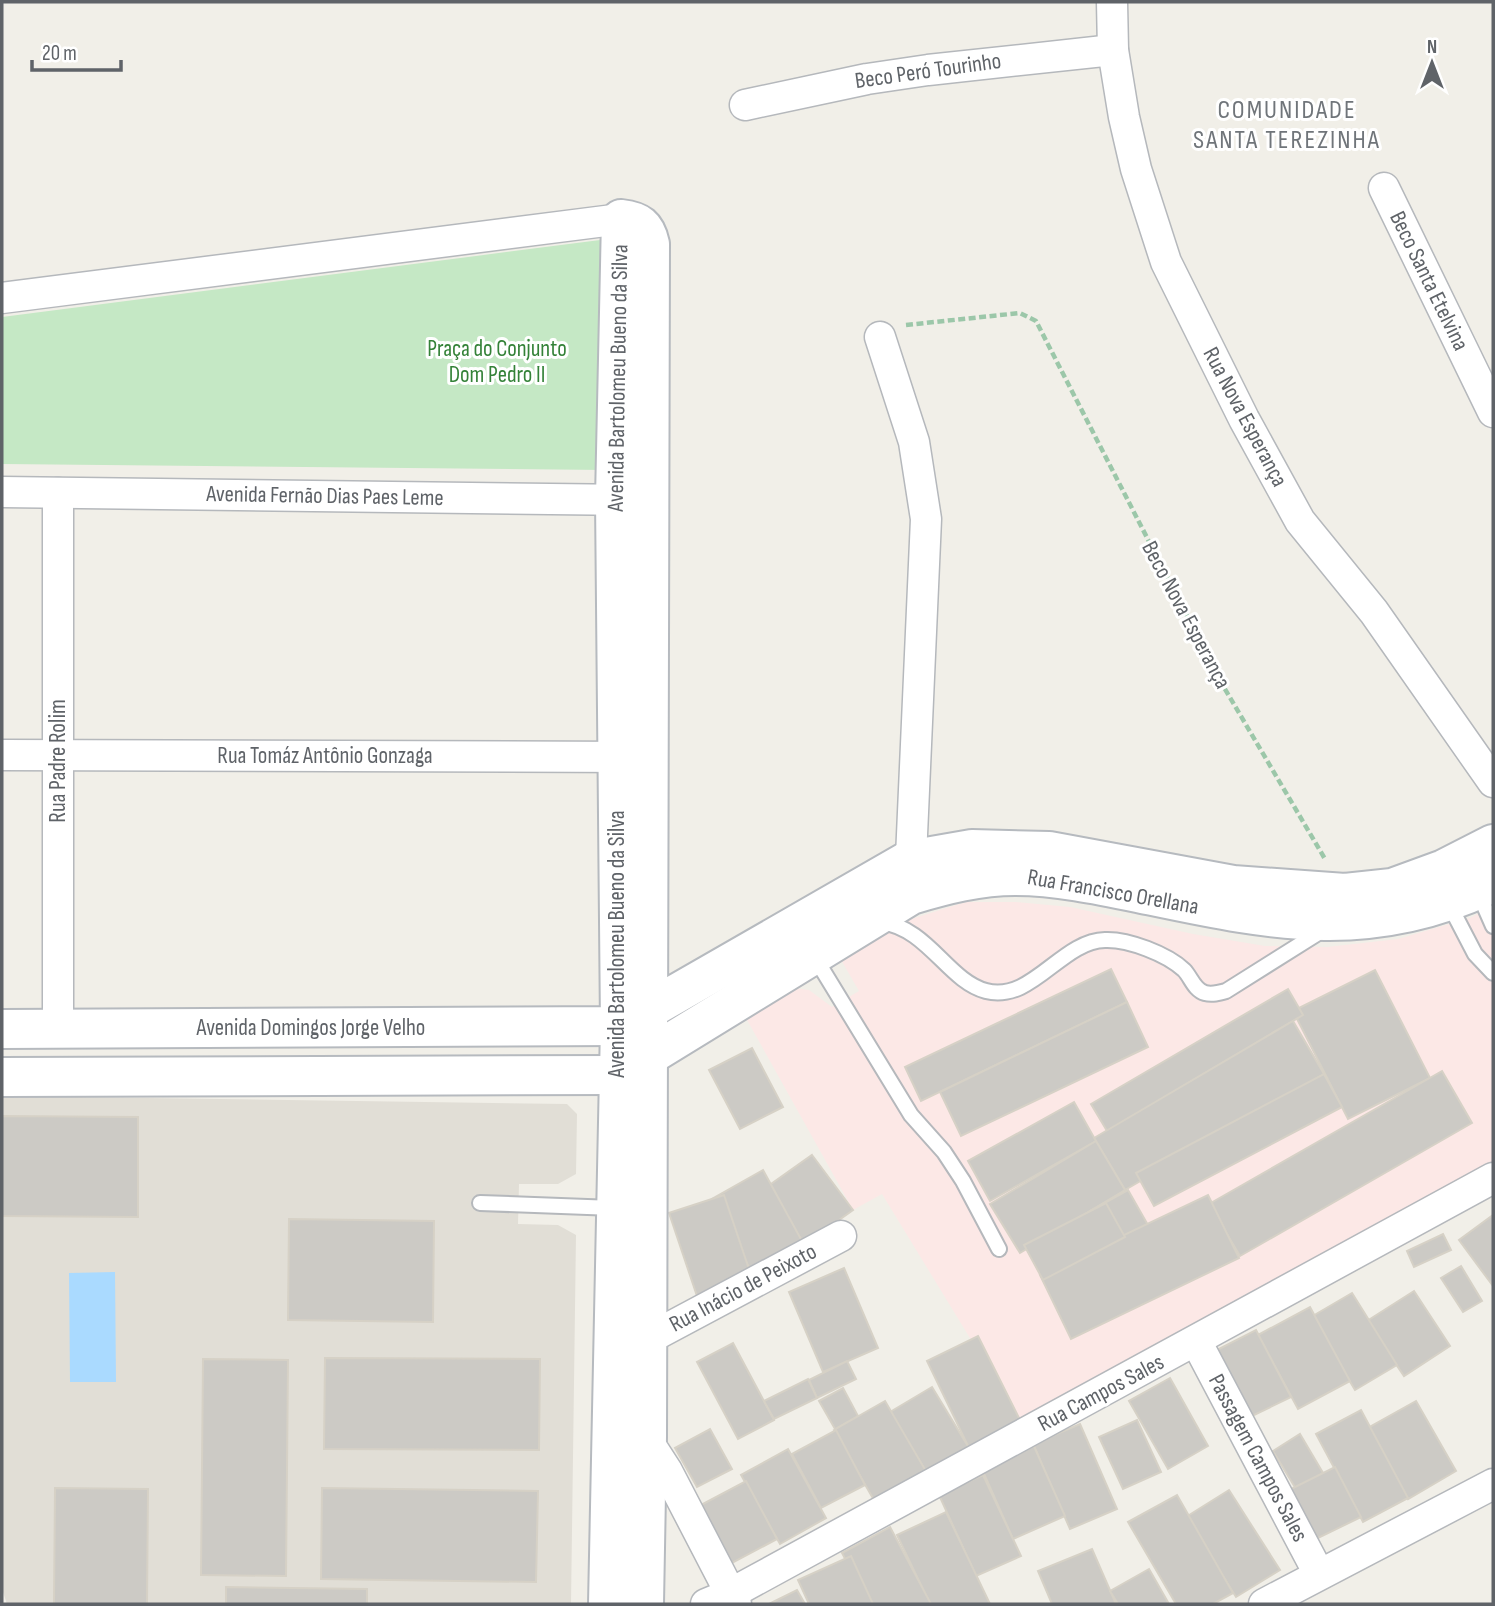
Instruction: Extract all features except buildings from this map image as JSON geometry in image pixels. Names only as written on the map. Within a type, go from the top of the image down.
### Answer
[{"type":"street","name":"Rua Nova Esperança","points":[[1112,2],[1113,50],[1136,169],[1166,262],[1244,419],[1300,521],[1374,612],[1493,782]]},
{"type":"street","name":"Beco Peró Tourinho","points":[[746,105],[867,79],[955,66],[1113,50]]},
{"type":"street","name":"Beco Santa Etelvina","points":[[1384,188],[1483,365],[1493,412]]},
{"type":"street","points":[[2,298],[621,219]]},
{"type":"street","name":"Avenida Bartolomeu Bueno da Silva","points":[[608,1604],[630,1436],[646,1340],[633,1066],[632,499],[650,244],[648,232],[642,224],[621,219]]},
{"type":"street","points":[[880,337],[914,442],[926,519],[910,877]]},
{"type":"street","name":"Avenida Fernão Dias Paes Leme","points":[[2,492],[632,499]]},
{"type":"street","name":"Rua Padre Rolim","points":[[58,494],[58,1029]]},
{"type":"street","name":"Rua Tomáz Antônio Gonzaga","points":[[2,755],[632,757]]},
{"type":"street","name":"Rua Francisco Orellana","points":[[1396,902],[1444,869],[1493,844]]},
{"type":"street","name":"Rua Francisco Orellana","points":[[634,1018],[910,877],[957,881],[1016,876],[1105,886],[1244,915],[1300,922],[1340,907],[1473,892]]},
{"type":"street","name":"Rua Francisco Orellana","points":[[633,1066],[869,920],[910,877]]},
{"type":"street","name":"Avenida Domingos Jorge Velho","points":[[2,1029],[634,1018]]},
{"type":"street","name":"Avenida Bartolomeu Bueno da Silva","points":[[633,1066],[616,1208],[630,1436],[644,1604]]},
{"type":"street","name":"Avenida Domingos Jorge Velho","points":[[2,1077],[633,1066]]},
{"type":"street","name":"Rua Campos Sales","points":[[724,1601],[1493,1178]]},
{"type":"street","name":"Rua Inácio de Peixoto","points":[[646,1340],[841,1236]]},
{"type":"street","name":"Passagem Campos Sales","points":[[1196,1341],[1319,1574]]},
{"type":"street","points":[[630,1436],[724,1601]]},
{"type":"street","points":[[1264,1604],[1493,1484]]},
{"type":"lane","points":[[1473,892],[1493,926]]},
{"type":"lane","points":[[1473,892],[1475,954],[1493,973]]},
{"type":"lane","points":[[869,920],[895,924],[916,935],[974,986],[985,991],[1011,991],[1081,946],[1109,940],[1124,942],[1166,959],[1185,971],[1196,988],[1214,994],[1226,991],[1340,907]]},
{"type":"lane","points":[[813,955],[911,1115],[944,1152],[999,1249]]},
{"type":"lane","points":[[480,1203],[616,1208]]},
{"type":"path","name":"Beco Nova Esperança","points":[[880,337],[887,327],[1020,313],[1036,321],[1340,907]]},
{"type":"shaded area","points":[[966,902],[1015,902],[1070,907],[1193,934],[1265,946],[1327,947],[1398,939],[1470,918],[1493,906],[1493,1164],[1020,1420],[882,1194],[853,1210],[741,1009],[786,987],[809,990],[832,1007],[859,991],[840,958],[895,924]]},
{"type":"shaded area","points":[[2,1096],[567,1104],[577,1114],[576,1174],[558,1184],[519,1184],[518,1224],[558,1225],[576,1235],[571,1604],[7,1604],[2,1589]]},
{"type":"green space","name":"Praça do Conjunto Dom Pedro II","points":[[608,239],[605,470],[2,464],[2,317]]},
{"type":"water","points":[[115,1272],[116,1382],[70,1382],[69,1273]]},
{"type":"district","name":"COMUNIDADE SANTA TEREZINHA","points":[[1287,125]]}]
